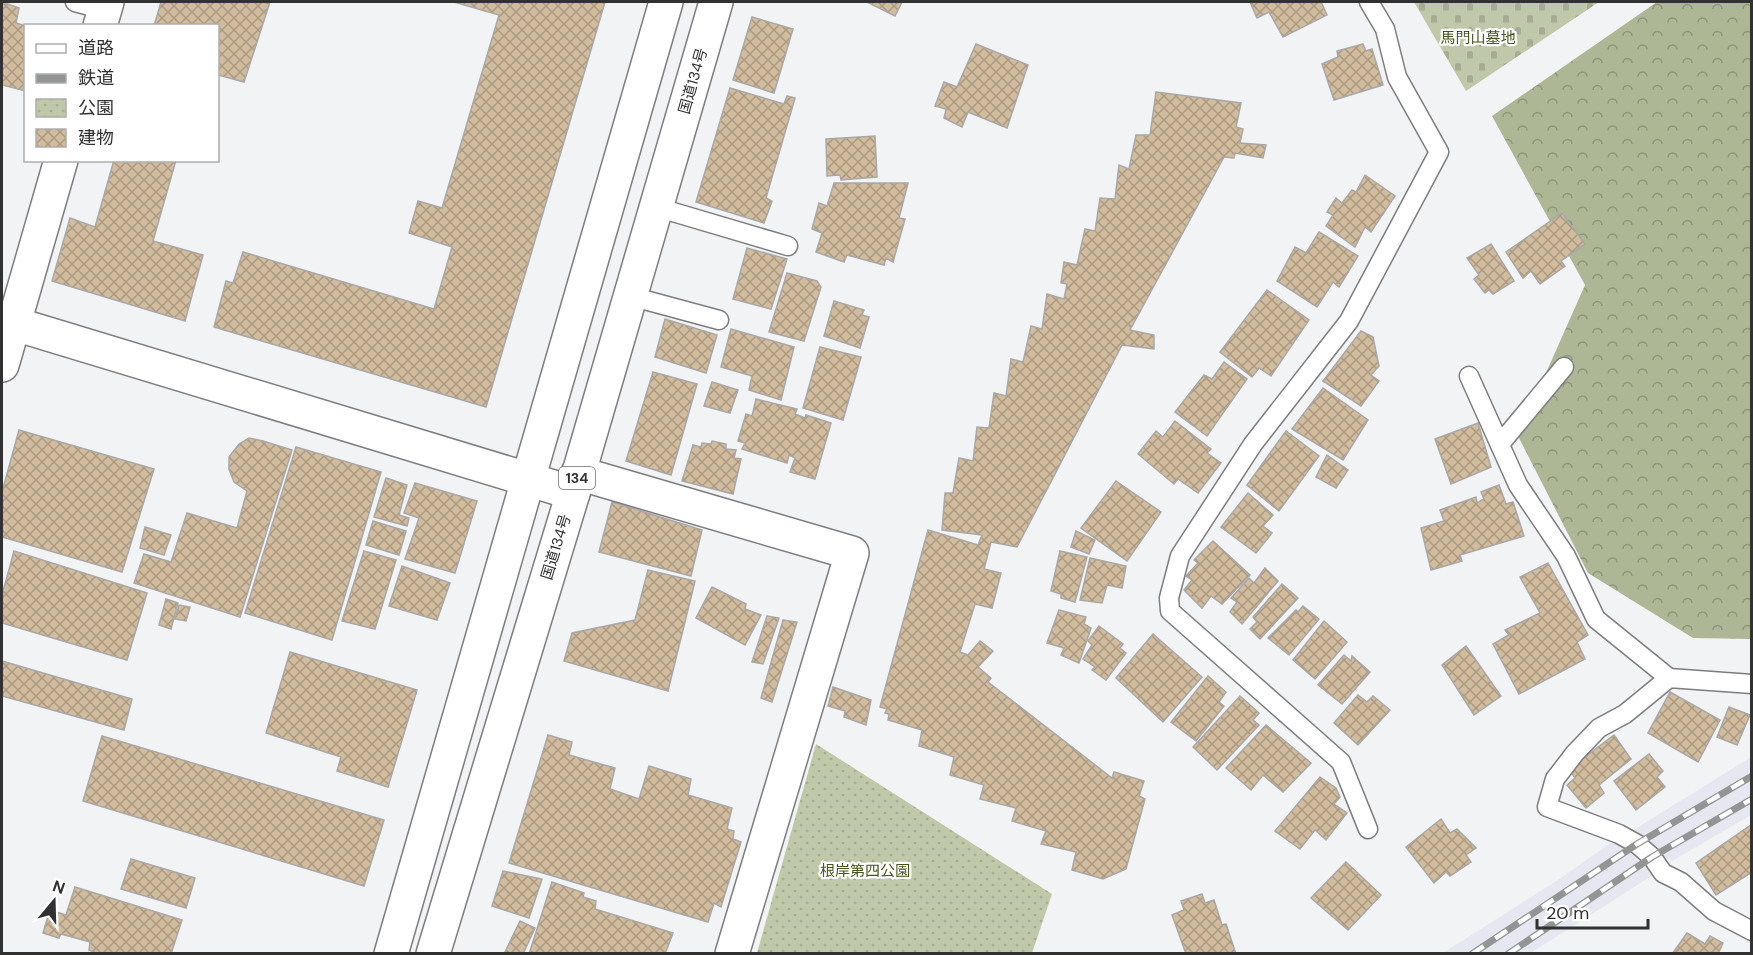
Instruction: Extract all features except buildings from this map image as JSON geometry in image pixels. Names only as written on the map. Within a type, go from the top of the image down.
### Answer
[{"type":"main road","points":[[391,954],[666,2]]},
{"type":"main road","name":"国道134号","points":[[433,954],[575,483],[716,2]]},
{"type":"main road","points":[[2,365],[8,322],[60,162]]},
{"type":"main road","points":[[8,322],[529,480],[575,483],[852,553],[732,954]]},
{"type":"lane","points":[[1368,829],[1341,762],[1170,611],[1169,598],[1180,556],[1253,444],[1349,321],[1439,152],[1397,77],[1385,29],[1369,2]]},
{"type":"lane","points":[[656,207],[788,246]]},
{"type":"lane","points":[[630,296],[719,320]]},
{"type":"lane","points":[[1500,444],[1564,367]]},
{"type":"lane","points":[[1469,376],[1518,485],[1566,556],[1596,620],[1669,678],[1752,684]]},
{"type":"lane","points":[[1669,678],[1625,714],[1599,728],[1575,753],[1555,779],[1547,807],[1619,834],[1637,844],[1652,857],[1663,873],[1681,882],[1714,911],[1752,931]]},
{"type":"shaded area","points":[[1751,757],[1751,815],[1672,861],[1659,854],[1632,831]]},
{"type":"shaded area","points":[[1612,842],[1628,850],[1653,875],[1531,953],[1443,953],[1558,880]]},
{"type":"green space","name":"馬門山墓地","points":[[1414,2],[1599,2],[1466,91]]},
{"type":"green space","points":[[1657,2],[1751,2],[1751,639],[1693,638],[1588,573],[1518,436],[1585,285],[1492,116]]},
{"type":"green space","name":"根岸第四公園","points":[[816,744],[1052,894],[1032,953],[757,953]]},
{"type":"railway","points":[[1472,954],[1637,844],[1752,776]]},
{"type":"railway","points":[[1508,954],[1652,857],[1752,799]]}]
